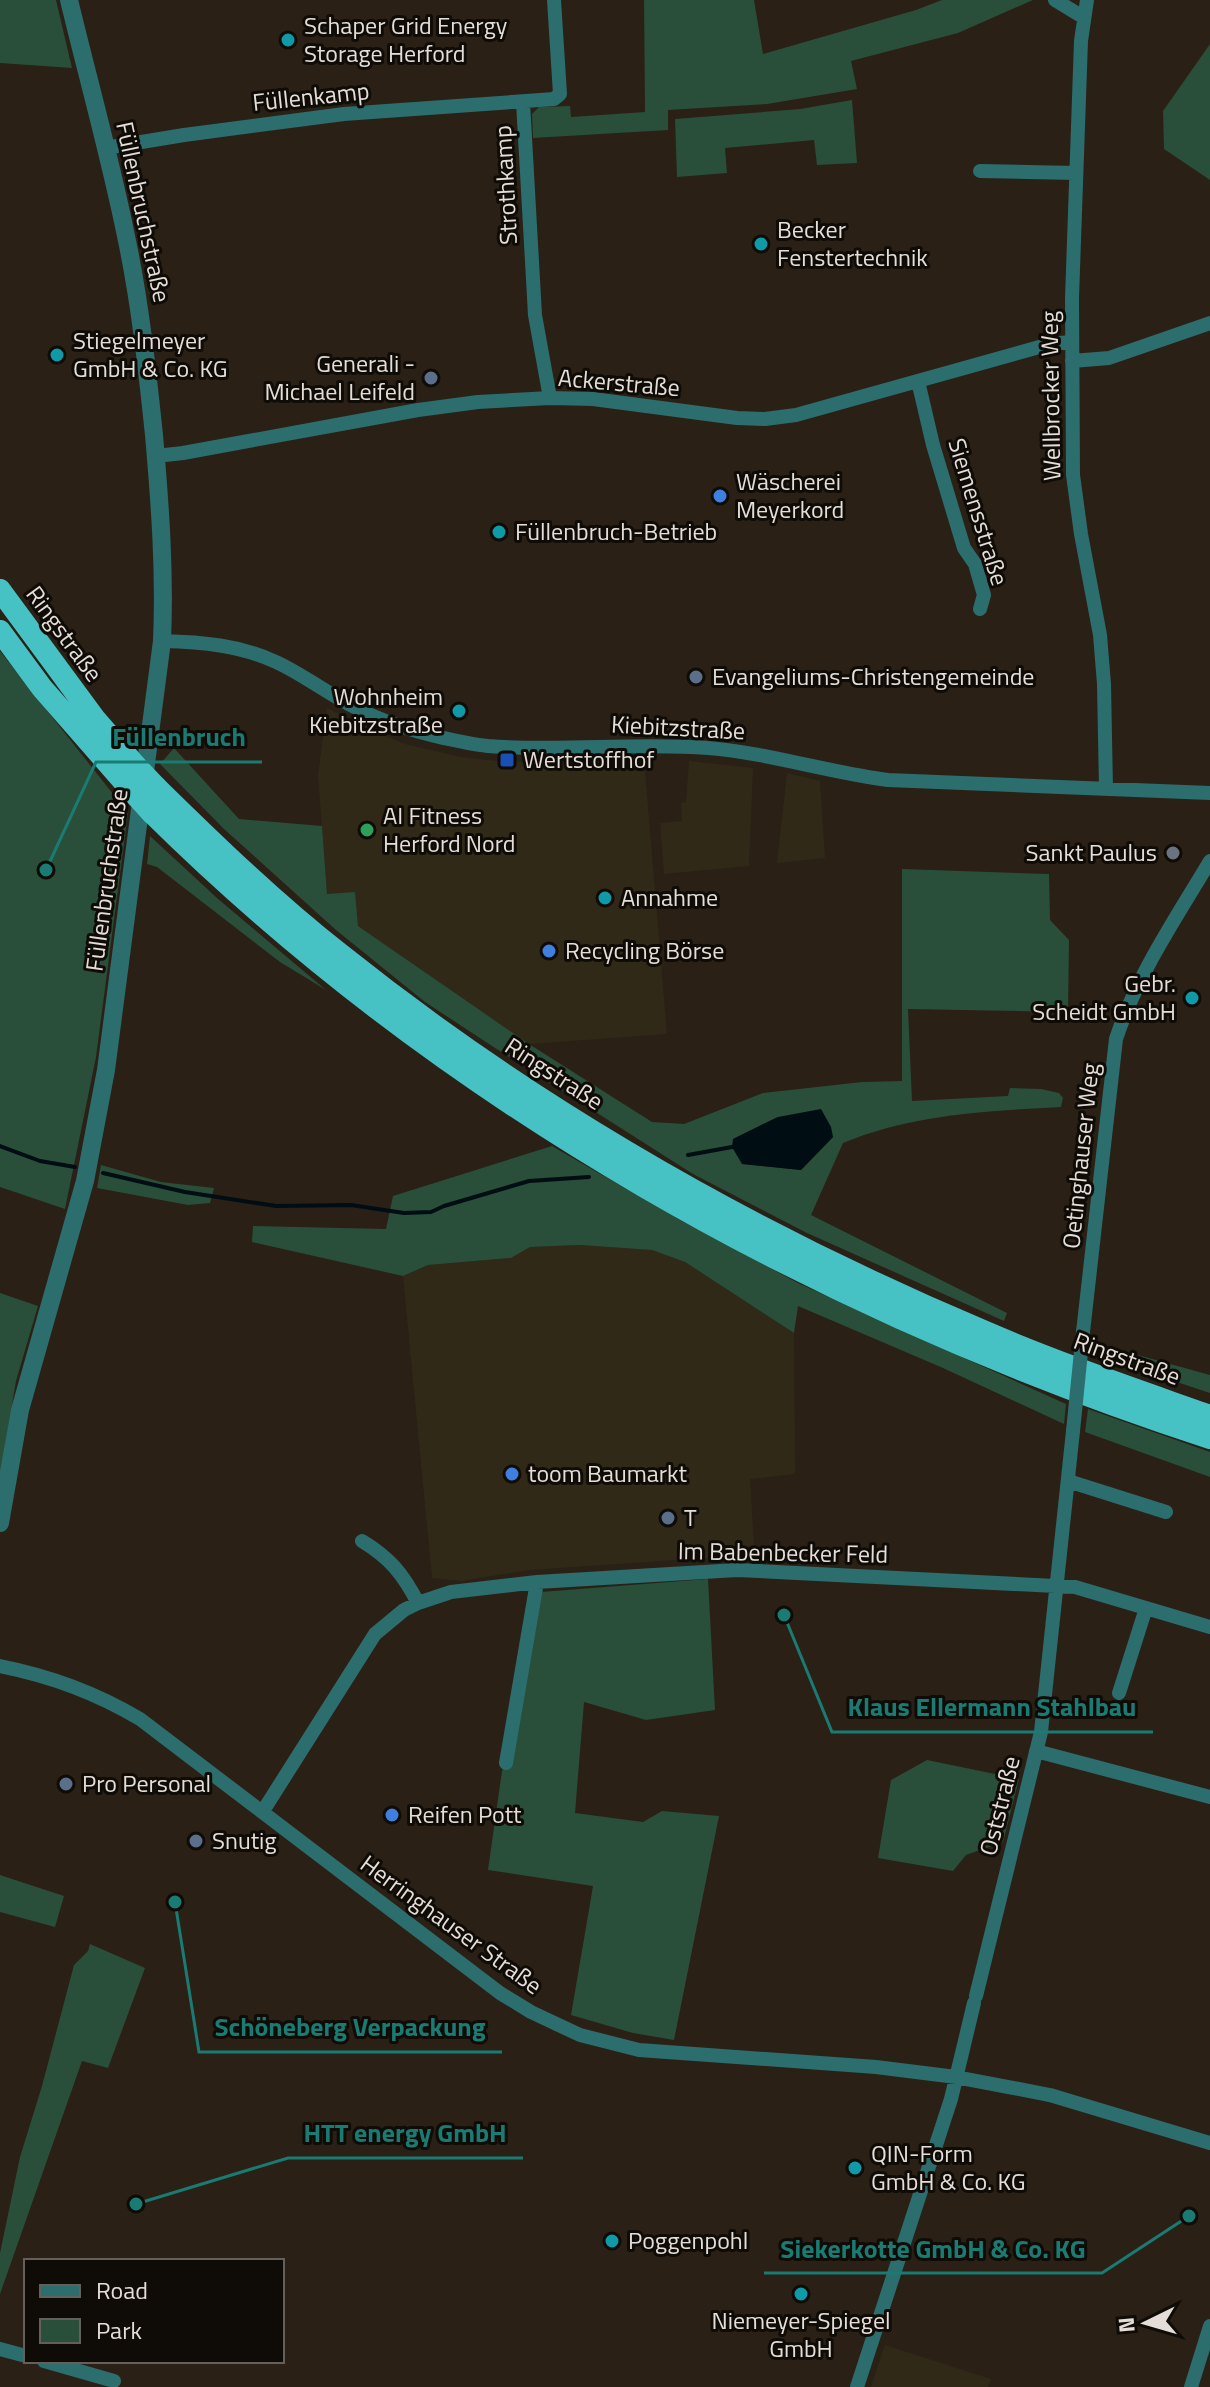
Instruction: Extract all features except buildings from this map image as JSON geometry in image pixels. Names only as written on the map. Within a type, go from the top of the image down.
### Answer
[{"type":"highway","name":"Ringstraße","points":[[0,590],[86,707],[156,787],[215,846],[340,955],[426,1020],[626,1151],[783,1238],[913,1301],[1059,1362],[1210,1416]]},
{"type":"highway","name":"Ringstraße","points":[[0,631],[42,688],[152,813],[250,905],[310,957],[385,1015],[513,1105],[726,1233],[894,1316],[1052,1381],[1210,1438]]},
{"type":"street","name":"Füllenbruchstraße","points":[[0,1523],[20,1410],[75,1224],[98,1112],[162,641],[165,592],[156,456],[139,303],[126,234],[69,0]]},
{"type":"street","name":"Strothkamp","points":[[550,398],[535,315],[523,102],[554,99],[560,94],[554,0]]},
{"type":"street","points":[[1055,0],[1083,17]]},
{"type":"street","name":"Wellbrocker Weg","points":[[1087,0],[1083,17],[1071,342],[1073,475],[1100,635],[1106,789]]},
{"type":"street","name":"Füllenkamp","points":[[105,148],[158,138],[344,114],[523,102]]},
{"type":"street","points":[[980,171],[1076,173]]},
{"type":"street","points":[[1072,361],[1109,358],[1210,323]]},
{"type":"street","name":"Ackerstraße","points":[[156,456],[478,402],[550,398],[606,401],[765,419],[796,415],[1050,344],[1071,342]]},
{"type":"street","name":"Siemensstraße","points":[[918,381],[933,445],[964,548],[975,564],[984,595],[980,609]]},
{"type":"street","name":"Kiebitzstraße","points":[[162,641],[209,643],[263,657],[306,677],[354,707],[393,724],[485,746],[710,748],[756,754],[846,775],[888,780],[1210,793]]},
{"type":"street","name":"Oetinghauser Weg","points":[[1073,1431],[1116,1039],[1140,981],[1210,861]]},
{"type":"street","name":"Oststraße","points":[[857,2387],[942,2129],[1041,1732],[1073,1431]]},
{"type":"street","points":[[1068,1481],[1166,1512]]},
{"type":"street","points":[[362,1541],[381,1553],[404,1576],[418,1603]]},
{"type":"street","name":"Im Babenbecker Feld","points":[[263,1811],[375,1634],[418,1603],[451,1592],[537,1582],[724,1570],[1057,1586],[1095,1592],[1210,1627]]},
{"type":"street","points":[[506,1763],[537,1582]]},
{"type":"street","points":[[1119,1693],[1146,1608]]},
{"type":"street","name":"Herringhauser Straße","points":[[0,1666],[38,1673],[116,1705],[173,1742],[500,1993],[531,2012],[580,2035],[639,2050],[876,2067],[956,2077],[1050,2095],[1210,2143]]},
{"type":"street","points":[[1036,1751],[1210,1797]]},
{"type":"street","points":[[1191,2387],[1209,2331]]},
{"type":"street","points":[[0,2349],[24,2355]]},
{"type":"street","points":[[51,2363],[114,2381]]},
{"type":"shaded area","points":[[327,708],[405,744],[461,757],[527,762],[644,760],[667,1034],[529,1044],[358,926],[327,894],[318,775]]},
{"type":"shaded area","points":[[689,761],[753,768],[749,866],[664,874],[660,823],[682,821],[681,803],[686,802]]},
{"type":"shaded area","points":[[787,773],[820,781],[825,858],[777,863]]},
{"type":"shaded area","points":[[821,1109],[833,1137],[801,1170],[742,1164],[732,1147],[733,1139],[778,1117]]},
{"type":"shaded area","points":[[580,1245],[652,1250],[685,1262],[794,1333],[795,1474],[750,1479],[755,1562],[742,1558],[690,1559],[529,1570],[461,1581],[432,1578],[403,1276],[428,1265],[511,1258],[530,1247]]},
{"type":"shaded area","points":[[885,2345],[991,2379],[988,2387],[871,2387]]},
{"type":"green space","points":[[0,0],[56,0],[72,68],[0,63]]},
{"type":"green space","points":[[644,0],[754,0],[763,54],[942,0],[1033,0],[958,33],[851,61],[857,89],[767,104],[668,110],[668,130],[533,138],[532,114],[539,107],[570,106],[571,117],[645,112]]},
{"type":"green space","points":[[1210,44],[1210,180],[1164,149],[1163,111]]},
{"type":"green space","points":[[852,100],[857,163],[817,165],[814,140],[725,148],[727,173],[677,177],[675,119],[800,109]]},
{"type":"green space","points":[[0,651],[128,813],[96,1057],[65,1209],[0,1187]]},
{"type":"green space","points":[[174,748],[239,819],[322,826],[327,894],[355,892],[358,926],[529,1044],[652,1122],[684,1124],[763,1093],[862,1082],[902,1081],[902,869],[1049,874],[1050,920],[1069,940],[1068,1012],[908,1009],[912,1101],[1008,1096],[1010,1088],[1041,1089],[1059,1093],[1063,1098],[1061,1107],[923,1120],[869,1133],[843,1143],[811,1215],[1007,1313],[1004,1321],[807,1233],[693,1174],[425,1002],[336,930],[224,829],[160,764]],"holes":[[[778,1117],[833,1137],[801,1170],[742,1164],[733,1139]]]},
{"type":"green space","points":[[150,836],[217,898],[326,990],[280,962],[157,867],[147,864]]},
{"type":"green space","points":[[552,1146],[680,1220],[800,1284],[1066,1404],[1064,1424],[798,1306],[794,1333],[685,1262],[652,1250],[580,1245],[530,1247],[511,1258],[428,1265],[403,1276],[252,1242],[253,1226],[386,1229],[393,1196]]},
{"type":"green space","points":[[101,1165],[161,1182],[214,1188],[210,1203],[188,1205],[97,1188]]},
{"type":"green space","points":[[0,1293],[38,1306],[16,1381],[0,1475]]},
{"type":"green space","points":[[1098,1344],[1210,1375],[1210,1393],[1096,1355]]},
{"type":"green space","points":[[1088,1409],[1210,1452],[1210,1477],[1085,1432]]},
{"type":"green space","points":[[708,1579],[715,1710],[646,1720],[584,1702],[575,1813],[643,1822],[662,1811],[719,1816],[674,2040],[633,2033],[571,2015],[593,1886],[488,1870],[502,1771],[511,1754],[541,1592]]},
{"type":"green space","points":[[927,1760],[1019,1779],[1003,1842],[966,1855],[953,1871],[878,1858],[891,1780]]},
{"type":"green space","points":[[0,1875],[64,1896],[55,1927],[0,1912]]},
{"type":"green space","points":[[90,1944],[145,1968],[108,2068],[82,2061],[0,2294],[0,2253],[20,2157],[74,1965],[88,1951]]},
{"type":"waterway","points":[[0,1146],[40,1161],[75,1167]]},
{"type":"waterway","points":[[688,1155],[732,1147]]},
{"type":"waterway","points":[[103,1173],[185,1192],[276,1206],[351,1205],[404,1213],[431,1212],[529,1181],[589,1177]]},
{"type":"place","name":"Schaper Grid Energy Storage Herford","points":[[288,40]]},
{"type":"place","name":"Becker Fenstertechnik","points":[[761,244]]},
{"type":"place","name":"Stiegelmeyer GmbH & Co. KG","points":[[57,355]]},
{"type":"place","name":"Generali - Michael Leifeld","points":[[431,378]]},
{"type":"place","name":"Wäscherei Meyerkord","points":[[720,496]]},
{"type":"place","name":"Füllenbruch-Betrieb","points":[[499,532]]},
{"type":"place","name":"Evangeliums-Christengemeinde","points":[[696,677]]},
{"type":"place","name":"Wohnheim Kiebitzstraße","points":[[459,711]]},
{"type":"place","name":"Wertstoffhof","points":[[507,760]]},
{"type":"place","name":"AI Fitness Herford Nord","points":[[367,830]]},
{"type":"place","name":"Sankt Paulus","points":[[1173,853]]},
{"type":"place","name":"Füllenbruch","points":[[46,870]]},
{"type":"place","name":"Annahme","points":[[605,898]]},
{"type":"place","name":"Recycling Börse","points":[[549,951]]},
{"type":"place","name":"Gebr. Scheidt GmbH","points":[[1192,998]]},
{"type":"place","name":"toom Baumarkt","points":[[512,1474]]},
{"type":"place","name":"T","points":[[668,1518]]},
{"type":"place","name":"Klaus Ellermann Stahlbau","points":[[784,1615]]},
{"type":"place","name":"Pro Personal","points":[[66,1784]]},
{"type":"place","name":"Reifen Pott","points":[[392,1815]]},
{"type":"place","name":"Snutig","points":[[196,1841]]},
{"type":"place","name":"Schöneberg Verpackung","points":[[175,1902]]},
{"type":"place","name":"QIN-Form GmbH & Co. KG","points":[[855,2168]]},
{"type":"place","name":"HTT energy GmbH","points":[[136,2204]]},
{"type":"place","name":"Siekerkotte GmbH & Co. KG","points":[[1189,2216]]},
{"type":"place","name":"Poggenpohl","points":[[612,2241]]},
{"type":"place","name":"Niemeyer-Spiegel GmbH","points":[[801,2294]]}]
